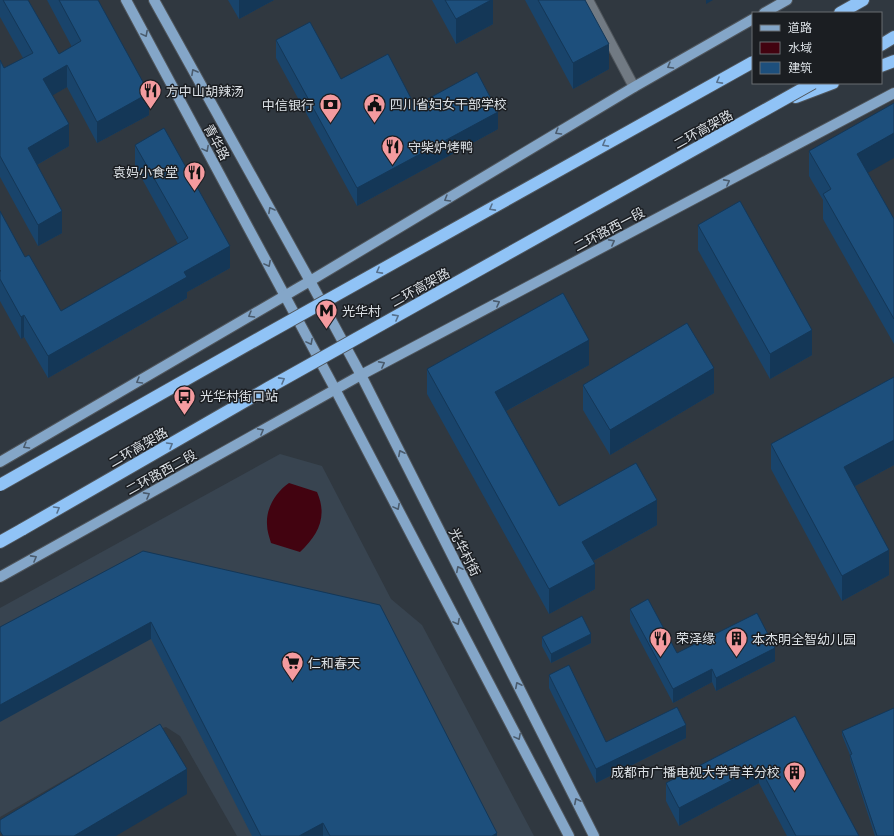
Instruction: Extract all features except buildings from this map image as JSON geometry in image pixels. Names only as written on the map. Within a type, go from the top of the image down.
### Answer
[{"type":"highway","points":[[832,12],[850,0]]},
{"type":"highway","points":[[842,12],[863,0]]},
{"type":"highway","points":[[882,44],[894,37]]},
{"type":"highway","points":[[882,66],[894,61]]},
{"type":"highway","points":[[0,485],[277,328],[752,63]]},
{"type":"highway","name":"二环高架路","points":[[0,540],[23,529],[268,388],[811,84]]},
{"type":"highway","points":[[778,103],[830,84]]},
{"type":"main road","name":"青华路","points":[[126,0],[285,296]]},
{"type":"main road","name":"青华路","points":[[154,0],[310,281]]},
{"type":"main road","points":[[766,12],[787,0]]},
{"type":"main road","points":[[0,462],[285,296],[634,87],[752,20]]},
{"type":"main road","name":"二环路西一段","points":[[335,389],[894,93]]},
{"type":"main road","name":"光华村街","points":[[310,281],[361,375],[594,836]]},
{"type":"main road","points":[[285,296],[569,836]]},
{"type":"main road","name":"二环路西二段","points":[[0,577],[335,389]]},
{"type":"street","points":[[588,0],[634,87]]},
{"type":"shaded area","points":[[280,454],[322,466],[391,599],[422,625],[534,836],[237,836],[180,736],[166,727],[146,733],[0,817],[0,608]]},
{"type":"water","points":[[289,483],[317,492],[322,510],[316,532],[312,539],[300,552],[271,543],[267,529],[267,518],[270,506],[280,491]]},
{"type":"place","name":"方中山胡辣汤","points":[[151,110]]},
{"type":"place","name":"中信银行","points":[[330,124]]},
{"type":"place","name":"四川省妇女干部学校","points":[[374,124]]},
{"type":"place","name":"守柴炉烤鸭","points":[[392,166]]},
{"type":"place","name":"袁妈小食堂","points":[[194,192]]},
{"type":"place","name":"光华村","points":[[327,330]]},
{"type":"place","name":"光华村街口站","points":[[185,416]]},
{"type":"place","name":"荣泽缘","points":[[660,658]]},
{"type":"place","name":"本杰明全智幼儿园","points":[[737,658]]},
{"type":"place","name":"仁和春天","points":[[292,682]]},
{"type":"place","name":"成都市广播电视大学青羊分校","points":[[795,792]]}]
